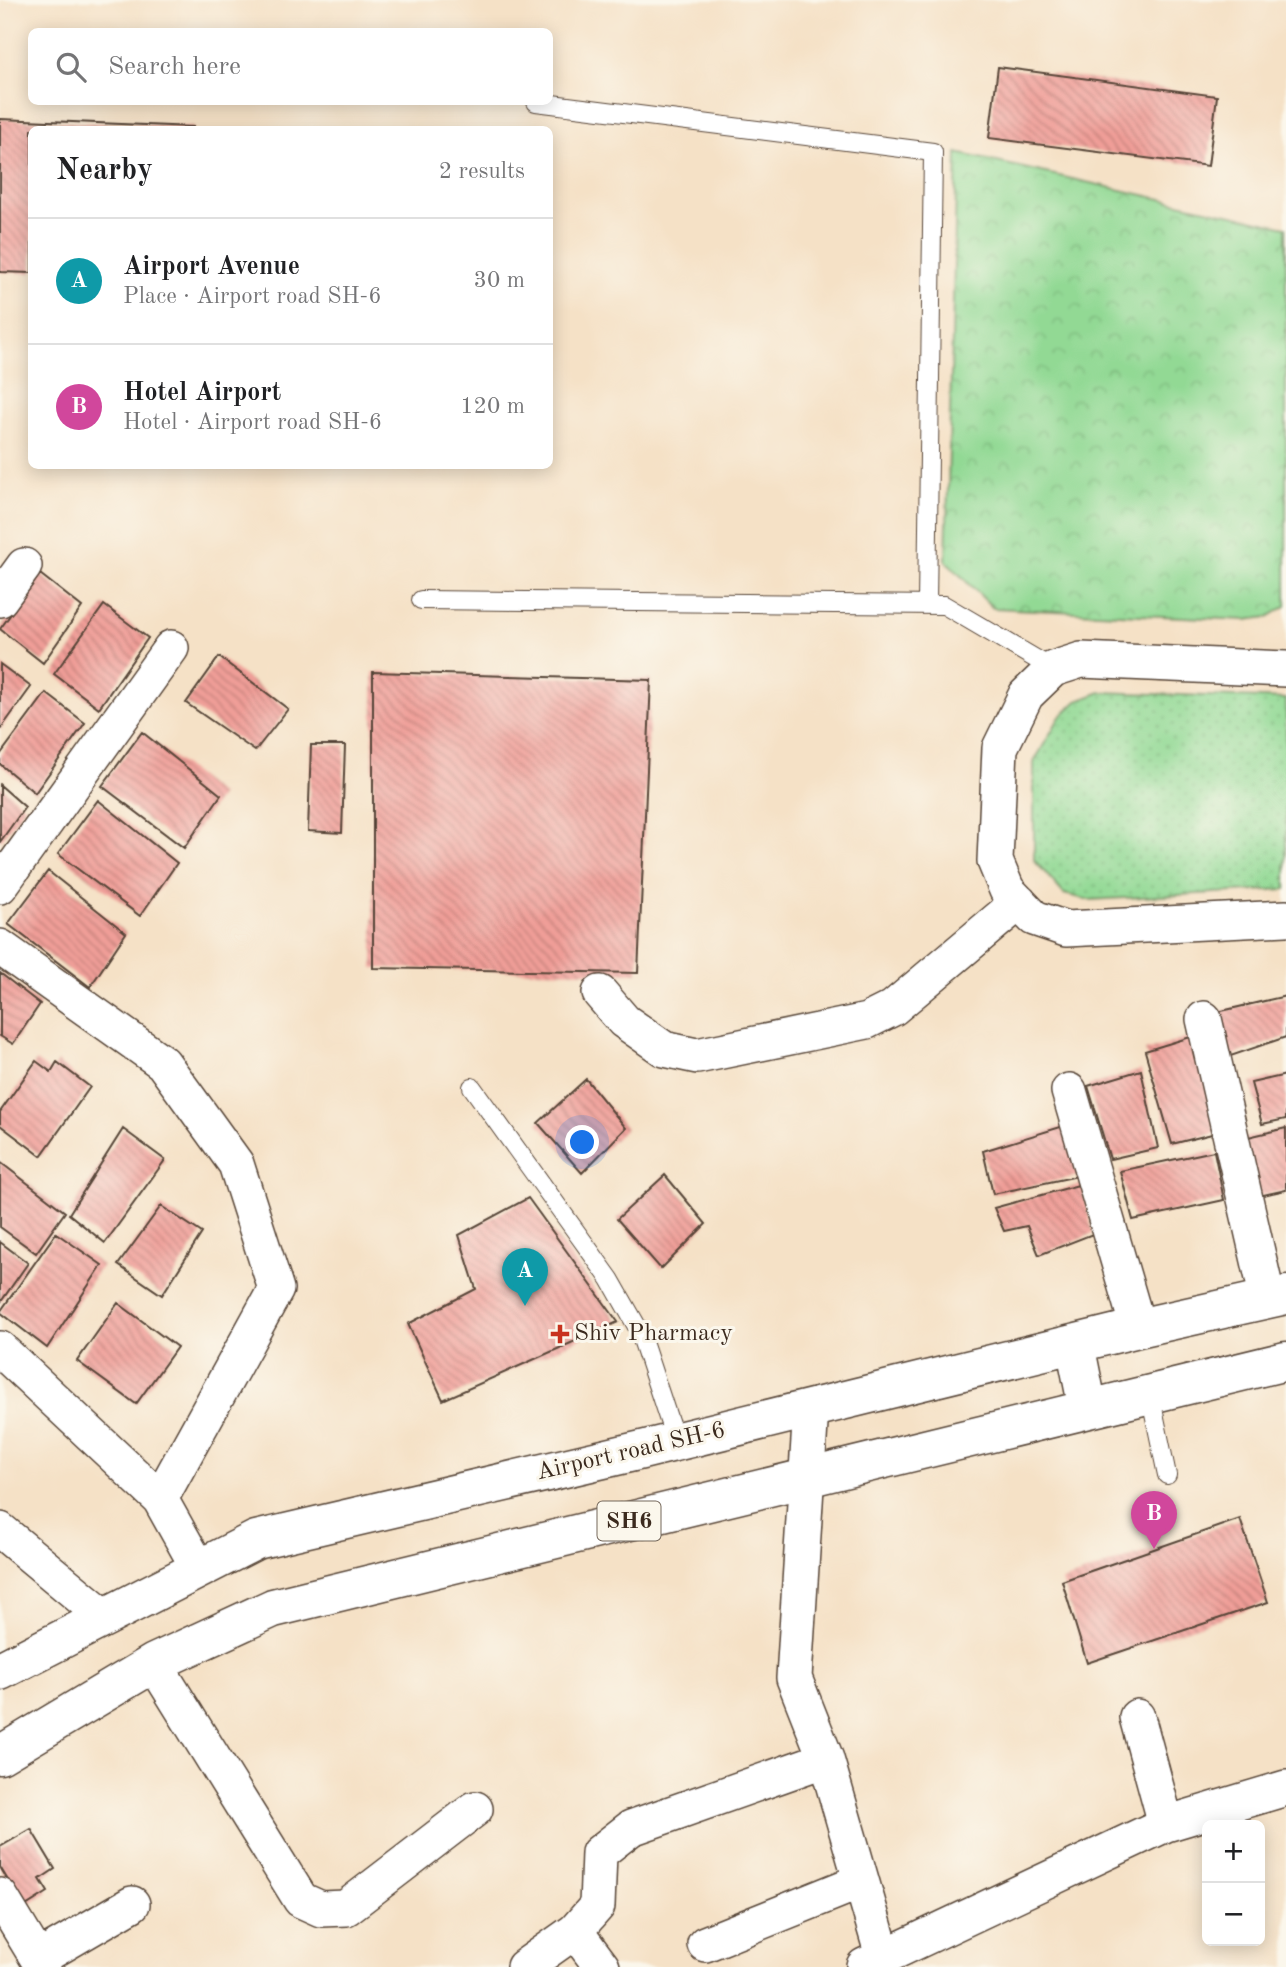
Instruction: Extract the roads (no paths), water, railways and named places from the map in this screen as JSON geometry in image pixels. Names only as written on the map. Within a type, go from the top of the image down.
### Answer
[{"type":"main road","name":"Airport road SH-6","points":[[0,1671],[106,1618],[198,1567],[256,1540],[677,1441],[1138,1328],[1277,1298]]},
{"type":"main road","points":[[1074,1344],[1088,1409]]},
{"type":"main road","name":"SH6","points":[[0,1755],[154,1663],[273,1608],[1286,1361]]},
{"type":"street","points":[[0,599],[24,566]]},
{"type":"street","points":[[0,886],[171,648]]},
{"type":"street","points":[[1286,669],[1082,660],[1053,669],[1026,695],[1000,748],[996,861],[1007,890],[1034,918],[1066,929],[1286,918]]},
{"type":"street","points":[[600,993],[624,1021],[664,1049],[697,1056],[867,1021],[893,1008],[1019,902]]},
{"type":"street","points":[[0,947],[163,1063],[236,1164],[276,1289],[160,1499]]},
{"type":"street","points":[[1204,1019],[1277,1298]]},
{"type":"street","points":[[1069,1091],[1138,1328]]},
{"type":"street","points":[[0,1349],[160,1499],[198,1567]]},
{"type":"street","points":[[811,1408],[794,1678],[826,1759],[859,1882],[873,1962],[1166,1824],[1286,1788]]},
{"type":"street","points":[[0,1530],[106,1618]]},
{"type":"street","points":[[154,1663],[301,1900],[321,1909],[346,1908],[475,1809]]},
{"type":"street","points":[[1137,1717],[1166,1824]]},
{"type":"street","points":[[524,1967],[575,1931],[597,1906],[599,1853],[631,1828],[826,1759]]},
{"type":"street","points":[[705,1944],[859,1882]]},
{"type":"street","points":[[0,1896],[41,1963],[132,1904]]},
{"type":"street","points":[[575,1931],[602,1967]]},
{"type":"lane","points":[[553,104],[933,152],[928,605]]},
{"type":"lane","points":[[421,600],[944,605],[1053,669]]},
{"type":"lane","points":[[472,1087],[621,1299],[639,1330],[677,1441]]},
{"type":"lane","points":[[1150,1394],[1167,1475]]},
{"type":"place","name":"Airport Avenue","points":[[525,1306]]},
{"type":"place","name":"Shiv Pharmacy","points":[[560,1334]]},
{"type":"place","name":"Hotel Airport","points":[[1154,1549]]}]
